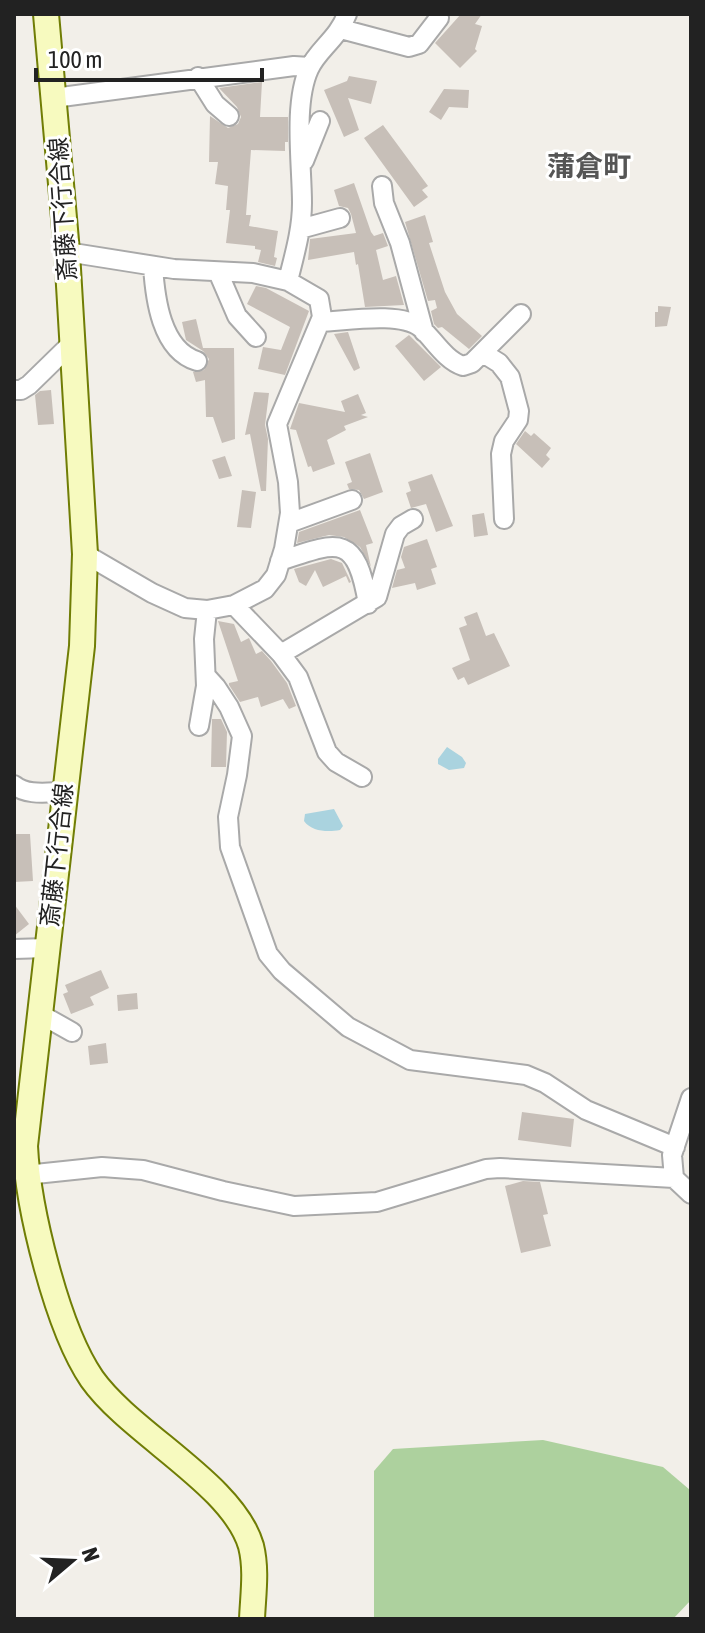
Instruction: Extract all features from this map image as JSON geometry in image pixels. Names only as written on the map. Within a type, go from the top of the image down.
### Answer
[{"type":"main road","name":"斎藤下行合線","points":[[46,14],[67,252],[85,554],[82,646],[22,1165],[56,1294],[86,1367],[116,1408],[211,1488],[245,1532],[253,1560],[255,1585],[252,1619]]},
{"type":"street","points":[[288,281],[300,229],[303,93],[310,67],[344,22],[409,47],[419,44],[439,18]]},
{"type":"street","points":[[54,98],[198,77],[294,66],[310,67]]},
{"type":"street","points":[[198,77],[215,104],[229,116]]},
{"type":"street","points":[[300,171],[320,121]]},
{"type":"street","points":[[382,186],[384,203],[400,243],[424,332]]},
{"type":"street","points":[[300,229],[340,218]]},
{"type":"street","points":[[67,252],[153,266],[253,273],[288,281],[319,299],[322,307],[321,322],[277,424],[288,482],[289,523],[276,575],[265,589],[234,605],[207,610],[185,608],[152,593],[85,554]]},
{"type":"street","points":[[153,266],[155,297],[166,328],[184,357],[197,361]]},
{"type":"street","points":[[218,272],[237,316],[256,337]]},
{"type":"street","points":[[321,322],[412,322],[459,365],[472,363],[521,314]]},
{"type":"street","points":[[14,390],[29,385],[72,343]]},
{"type":"street","points":[[483,353],[499,363],[510,377],[519,411],[518,420],[504,441],[501,454],[504,519]]},
{"type":"street","points":[[289,523],[352,500]]},
{"type":"street","points":[[281,654],[377,597],[395,534],[413,519]]},
{"type":"street","points":[[280,561],[322,547],[334,545],[344,549],[355,558],[363,576],[368,604]]},
{"type":"street","points":[[234,605],[281,654],[298,677],[327,752],[336,762],[362,777]]},
{"type":"street","points":[[199,726],[206,676],[204,639],[207,610]]},
{"type":"street","points":[[206,676],[229,707],[242,736],[228,817],[230,847],[268,954],[282,971],[348,1027],[410,1060],[526,1075],[545,1083],[586,1110],[675,1147]]},
{"type":"street","points":[[14,785],[28,792],[64,792]]},
{"type":"street","points":[[14,949],[47,948]]},
{"type":"street","points":[[40,1014],[72,1032]]},
{"type":"street","points":[[674,1178],[672,1155],[691,1098]]},
{"type":"street","points":[[22,1165],[143,1170],[294,1206],[377,1202],[486,1169],[500,1168],[674,1178],[691,1194]]},
{"type":"green space","points":[[543,1440],[663,1467],[690,1490],[691,1600],[673,1619],[374,1619],[374,1471],[393,1449]]},
{"type":"water","points":[[447,747],[462,757],[466,763],[464,768],[449,770],[438,764]]},
{"type":"water","points":[[334,809],[343,826],[340,830],[316,829],[304,821],[305,814]]},
{"type":"building","points":[[461,14],[482,14],[475,24],[482,26],[477,51],[460,68],[435,43]]},
{"type":"building","points":[[349,76],[377,81],[371,104],[348,98],[359,130],[344,137],[324,90],[347,81]]},
{"type":"building","points":[[262,82],[260,117],[288,117],[288,142],[285,142],[285,151],[251,150],[246,215],[251,215],[249,226],[278,231],[275,266],[258,262],[261,250],[255,249],[255,246],[226,243],[230,210],[226,210],[228,186],[215,184],[218,162],[209,162],[210,116],[228,128],[238,124],[241,117],[237,107],[219,88]]},
{"type":"building","points":[[444,89],[469,90],[468,108],[449,107],[441,120],[429,112]]},
{"type":"building","points":[[383,125],[428,186],[422,190],[428,197],[414,207],[364,138]]},
{"type":"building","points":[[354,183],[371,232],[374,236],[383,233],[388,246],[376,250],[383,280],[396,276],[404,305],[365,307],[354,252],[308,260],[310,239],[356,233],[348,208],[339,206],[334,190]]},
{"type":"building","points":[[425,215],[433,242],[429,243],[445,292],[457,314],[482,336],[469,349],[434,324],[431,311],[437,308],[435,300],[428,301],[405,222]]},
{"type":"building","points":[[256,286],[266,288],[309,311],[285,375],[258,369],[263,347],[281,350],[290,327],[247,304]]},
{"type":"building","points":[[658,306],[671,307],[667,326],[655,327]]},
{"type":"building","points":[[196,319],[203,348],[234,348],[235,439],[222,443],[213,417],[206,417],[205,380],[196,382],[193,372],[204,370],[209,359],[186,340],[182,322]]},
{"type":"building","points":[[348,332],[360,368],[354,371],[334,334]]},
{"type":"building","points":[[409,335],[441,367],[424,381],[395,346]]},
{"type":"building","points":[[51,390],[54,424],[38,425],[35,395]]},
{"type":"building","points":[[254,392],[269,393],[265,425],[268,439],[266,491],[261,491],[250,434],[245,435]]},
{"type":"building","points":[[358,394],[366,413],[361,415],[368,417],[344,426],[346,430],[327,440],[335,464],[313,472],[311,466],[308,467],[296,430],[290,429],[299,403],[345,412],[341,401]]},
{"type":"building","points":[[525,431],[531,436],[534,433],[551,448],[546,455],[550,459],[542,468],[516,444]]},
{"type":"building","points":[[370,453],[383,492],[364,499],[359,490],[349,489],[347,484],[352,482],[345,462]]},
{"type":"building","points":[[225,456],[232,476],[219,479],[212,460]]},
{"type":"building","points":[[432,474],[453,526],[436,532],[426,504],[411,508],[406,493],[411,491],[408,482]]},
{"type":"building","points":[[242,490],[256,492],[251,528],[237,527]]},
{"type":"building","points":[[360,510],[373,543],[366,545],[371,567],[360,547],[344,537],[329,535],[297,543],[299,532]]},
{"type":"building","points":[[484,513],[488,535],[474,537],[472,515]]},
{"type":"building","points":[[427,539],[437,567],[431,569],[436,584],[417,590],[415,583],[392,588],[397,570],[405,568],[401,557],[404,547]]},
{"type":"building","points":[[331,559],[342,563],[351,582],[346,576],[323,587],[315,570],[306,586],[299,582],[294,569]]},
{"type":"building","points":[[477,612],[486,636],[494,633],[510,666],[468,685],[464,677],[458,680],[452,668],[470,660],[459,628],[467,625],[464,617]]},
{"type":"building","points":[[218,621],[234,624],[241,642],[249,638],[256,654],[262,651],[287,683],[296,706],[289,709],[283,699],[261,707],[258,697],[240,702],[229,685],[238,681]]},
{"type":"building","points":[[212,719],[221,719],[227,732],[226,767],[211,767]]},
{"type":"building","points":[[14,834],[30,834],[33,881],[14,882]]},
{"type":"building","points":[[14,904],[29,924],[14,936]]},
{"type":"building","points":[[101,970],[109,988],[90,997],[94,1005],[71,1014],[63,994],[68,992],[65,985]]},
{"type":"building","points":[[137,993],[138,1009],[118,1011],[117,995]]},
{"type":"building","points":[[106,1043],[108,1063],[90,1065],[88,1046]]},
{"type":"building","points":[[522,1112],[574,1119],[571,1147],[518,1140]]},
{"type":"building","points":[[523,1181],[540,1182],[548,1214],[543,1215],[551,1246],[521,1253],[505,1186]]},
{"type":"district","name":"蒲倉町","points":[[589,166]]}]
